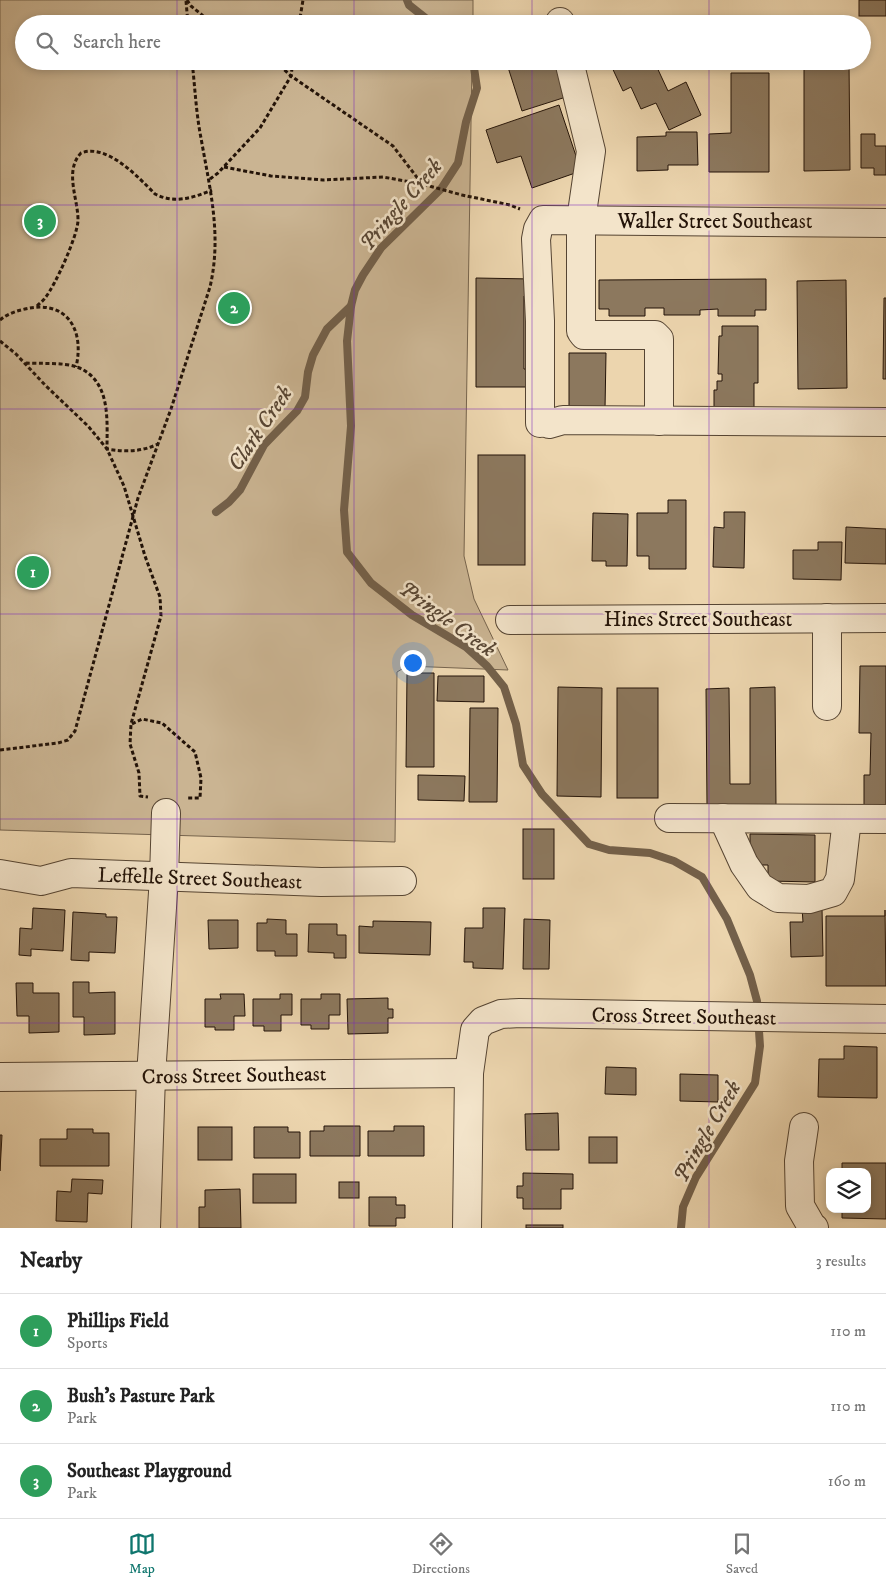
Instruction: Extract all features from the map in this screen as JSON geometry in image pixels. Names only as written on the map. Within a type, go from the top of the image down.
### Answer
[{"type":"street","points":[[571,70],[591,151],[581,220],[581,331],[584,335],[655,335],[659,338],[659,421]]},
{"type":"street","points":[[543,220],[538,229],[536,239],[545,423],[563,420],[886,422]]},
{"type":"street","name":"Waller Street Southeast","points":[[543,220],[886,223]]},
{"type":"street","points":[[826,618],[827,706]]},
{"type":"street","name":"Hines Street Southeast","points":[[510,620],[886,618]]},
{"type":"street","points":[[146,1228],[166,806]]},
{"type":"street","points":[[669,818],[886,819]]},
{"type":"street","points":[[723,818],[744,864],[760,887],[778,898],[809,900],[833,892],[840,879],[847,818]]},
{"type":"street","name":"Leffelle Street Southeast","points":[[0,874],[41,880],[71,873],[320,882],[402,881]]},
{"type":"street","name":"Cross Street Southeast","points":[[0,1077],[469,1073],[475,1030],[483,1021],[501,1014],[886,1019]]},
{"type":"street","points":[[467,1228],[469,1073]]},
{"type":"street","points":[[804,1127],[799,1161],[800,1206],[814,1228]]},
{"type":"path","points":[[186,0],[187,15]]},
{"type":"path","points":[[186,0],[202,15]]},
{"type":"path","points":[[300,15],[303,0]]},
{"type":"path","points":[[0,750],[58,743],[68,740],[75,731],[133,516],[201,320],[214,272],[216,230],[212,190],[200,130],[193,70]]},
{"type":"path","points":[[285,70],[393,146],[422,184]]},
{"type":"path","points":[[210,179],[218,174],[260,128],[291,76],[292,70]]},
{"type":"path","points":[[37,306],[46,298],[52,287],[74,238],[78,219],[72,174],[75,161],[81,152],[90,150],[121,162],[155,194],[160,196],[178,199],[188,198],[212,190]]},
{"type":"path","points":[[224,167],[271,176],[323,180],[383,177],[422,184],[510,205],[543,220]]},
{"type":"path","points":[[0,320],[18,310],[37,306],[52,308],[64,314],[72,323],[77,334],[79,354],[76,367]]},
{"type":"path","points":[[0,341],[16,354],[88,426],[107,449],[120,474],[160,598],[161,616],[131,724],[130,744],[139,773],[140,796],[166,806],[200,798],[201,778],[195,752],[162,723],[142,719],[131,724]]},
{"type":"path","points":[[25,363],[76,367],[89,374],[101,388],[106,407],[107,449]]},
{"type":"path","points":[[107,449],[129,452],[141,451],[158,444]]},
{"type":"shaded area","points":[[0,0],[473,0],[473,15],[15,15],[15,70],[472,70],[464,556],[474,599],[508,670],[407,666],[397,672],[395,842],[0,830]]},
{"type":"building","points":[[859,0],[886,0],[886,16],[859,15]]},
{"type":"building","points":[[509,70],[557,70],[566,97],[522,111]]},
{"type":"building","points":[[613,70],[658,70],[668,91],[686,82],[701,115],[669,130],[656,103],[641,109],[631,87],[623,91]]},
{"type":"building","points":[[804,70],[849,70],[850,170],[804,171]]},
{"type":"building","points":[[731,73],[769,73],[769,172],[709,172],[709,134],[731,133]]},
{"type":"building","points":[[559,105],[581,171],[532,188],[521,156],[497,163],[486,130]]},
{"type":"building","points":[[666,132],[697,132],[698,165],[668,165],[668,170],[637,171],[637,137],[666,136]]},
{"type":"building","points":[[861,134],[875,134],[875,146],[886,146],[886,175],[874,175],[874,168],[861,168]]},
{"type":"building","points":[[476,278],[532,279],[532,296],[524,296],[524,369],[531,369],[531,387],[476,387]]},
{"type":"building","points":[[766,279],[766,310],[755,310],[755,316],[718,316],[718,309],[700,310],[700,315],[664,315],[664,308],[645,308],[645,316],[609,316],[609,309],[599,309],[599,280]]},
{"type":"building","points":[[846,280],[847,388],[798,389],[797,281]]},
{"type":"building","points":[[884,298],[886,298],[886,379],[883,379]]},
{"type":"building","points":[[722,326],[758,326],[758,383],[754,383],[754,409],[714,409],[714,390],[717,390],[717,381],[722,381],[722,374],[718,374],[719,336],[722,336]]},
{"type":"building","points":[[569,353],[606,353],[605,409],[569,409]]},
{"type":"building","points":[[478,455],[525,455],[525,565],[478,565]]},
{"type":"building","points":[[668,500],[686,500],[686,569],[649,569],[649,556],[637,556],[637,513],[668,513]]},
{"type":"building","points":[[724,512],[745,512],[744,568],[713,567],[714,527],[724,528]]},
{"type":"building","points":[[593,513],[628,514],[627,566],[606,566],[606,561],[592,561]]},
{"type":"building","points":[[846,527],[886,529],[886,564],[845,563]]},
{"type":"building","points":[[818,542],[842,542],[841,580],[793,579],[793,550],[818,550]]},
{"type":"building","points":[[860,666],[886,666],[886,808],[864,808],[864,775],[870,775],[871,733],[859,733]]},
{"type":"building","points":[[407,673],[434,673],[434,767],[406,767]]},
{"type":"building","points":[[438,676],[484,676],[484,702],[437,701]]},
{"type":"building","points":[[558,687],[602,688],[601,797],[557,796]]},
{"type":"building","points":[[775,687],[776,807],[707,807],[706,689],[729,688],[730,784],[750,784],[750,688]]},
{"type":"building","points":[[617,688],[658,688],[658,798],[617,798]]},
{"type":"building","points":[[470,708],[498,708],[497,802],[469,802]]},
{"type":"building","points":[[418,775],[465,776],[464,801],[418,800]]},
{"type":"building","points":[[523,829],[554,829],[554,879],[523,879]]},
{"type":"building","points":[[750,834],[815,835],[815,882],[768,881],[768,865],[750,865]]},
{"type":"building","points":[[33,908],[65,910],[63,951],[31,949],[31,956],[19,955],[20,928],[32,929]]},
{"type":"building","points":[[483,908],[505,908],[503,969],[473,968],[473,962],[464,962],[465,928],[483,928]]},
{"type":"building","points":[[802,908],[822,908],[823,956],[791,957],[790,922],[803,922]]},
{"type":"building","points":[[885,910],[886,986],[826,986],[826,916],[885,916]]},
{"type":"building","points":[[73,912],[106,914],[106,917],[117,917],[115,953],[89,952],[89,961],[71,960]]},
{"type":"building","points":[[267,919],[286,920],[286,934],[297,934],[297,956],[275,956],[275,951],[257,951],[257,923],[267,923]]},
{"type":"building","points":[[524,919],[550,920],[549,969],[523,969]]},
{"type":"building","points":[[208,920],[238,920],[238,948],[209,949]]},
{"type":"building","points":[[373,921],[431,922],[430,955],[359,953],[359,926],[373,927]]},
{"type":"building","points":[[309,924],[337,924],[337,935],[346,935],[346,958],[334,958],[334,953],[308,952]]},
{"type":"building","points":[[73,982],[89,982],[89,993],[115,992],[115,1034],[84,1035],[84,1017],[73,1017]]},
{"type":"building","points":[[16,983],[33,983],[33,993],[59,993],[59,1032],[29,1033],[29,1016],[17,1016]]},
{"type":"building","points":[[220,994],[244,994],[245,1016],[234,1016],[234,1030],[215,1030],[215,1027],[205,1027],[205,999],[221,999]]},
{"type":"building","points":[[280,994],[292,994],[292,1015],[281,1015],[281,1031],[264,1031],[264,1026],[253,1026],[253,999],[280,999]]},
{"type":"building","points":[[321,994],[340,994],[340,1015],[329,1015],[329,1029],[311,1029],[311,1025],[301,1025],[301,999],[321,999]]},
{"type":"building","points":[[388,998],[388,1009],[393,1009],[393,1018],[388,1018],[388,1033],[348,1034],[347,999]]},
{"type":"building","points":[[844,1046],[877,1047],[877,1098],[818,1097],[819,1059],[844,1059]]},
{"type":"building","points":[[606,1067],[636,1068],[636,1095],[605,1094]]},
{"type":"building","points":[[680,1074],[718,1075],[718,1102],[680,1101]]},
{"type":"building","points":[[558,1113],[559,1150],[526,1150],[525,1114]]},
{"type":"building","points":[[324,1126],[360,1126],[360,1156],[310,1156],[310,1131],[324,1131]]},
{"type":"building","points":[[394,1126],[424,1126],[424,1156],[368,1156],[368,1131],[394,1131]]},
{"type":"building","points":[[198,1127],[232,1127],[232,1160],[198,1160]]},
{"type":"building","points":[[254,1127],[288,1127],[288,1132],[300,1132],[300,1158],[254,1158]]},
{"type":"building","points":[[67,1129],[93,1129],[93,1133],[109,1133],[109,1166],[40,1166],[40,1139],[67,1139]]},
{"type":"building","points":[[0,1135],[2,1135],[0,1171]]},
{"type":"building","points":[[589,1137],[617,1137],[617,1163],[589,1163]]},
{"type":"building","points":[[842,1163],[886,1163],[886,1219],[842,1218],[842,1213],[871,1213],[871,1168],[842,1168]]},
{"type":"building","points":[[523,1173],[573,1174],[573,1189],[561,1189],[561,1209],[523,1209],[523,1198],[517,1198],[517,1186],[523,1186]]},
{"type":"building","points":[[253,1174],[296,1174],[296,1203],[253,1203]]},
{"type":"building","points":[[72,1179],[103,1180],[102,1194],[88,1193],[87,1222],[56,1221],[57,1191],[71,1192]]},
{"type":"building","points":[[339,1182],[359,1182],[359,1198],[339,1198]]},
{"type":"building","points":[[240,1189],[241,1228],[199,1228],[199,1207],[205,1207],[205,1190]]},
{"type":"building","points":[[369,1197],[396,1197],[396,1205],[405,1205],[405,1218],[396,1218],[396,1226],[369,1226]]},
{"type":"building","points":[[526,1225],[563,1225],[563,1228],[526,1228]]},
{"type":"waterway","name":"Pringle Creek","points":[[407,0],[409,5],[422,15]]},
{"type":"waterway","name":"Pringle Creek","points":[[474,70],[477,88],[466,122],[458,163],[441,189],[381,248],[355,290],[347,341],[351,426],[344,510],[347,552],[371,583],[412,615],[466,647],[487,666],[504,687],[516,724],[523,765],[542,794],[589,844],[609,850],[650,853],[674,861],[702,877],[727,919],[750,975],[757,1001],[760,1046],[755,1083],[696,1177],[683,1207],[681,1228]]},
{"type":"waterway","name":"Clark Creek","points":[[216,512],[240,490],[264,445],[297,411],[305,397],[308,372],[313,355],[327,329],[351,306]]},
{"type":"place","name":"Southeast Playground","points":[[40,221]]},
{"type":"place","name":"Bush's Pasture Park","points":[[234,308]]},
{"type":"place","name":"Phillips Field","points":[[33,572]]}]
